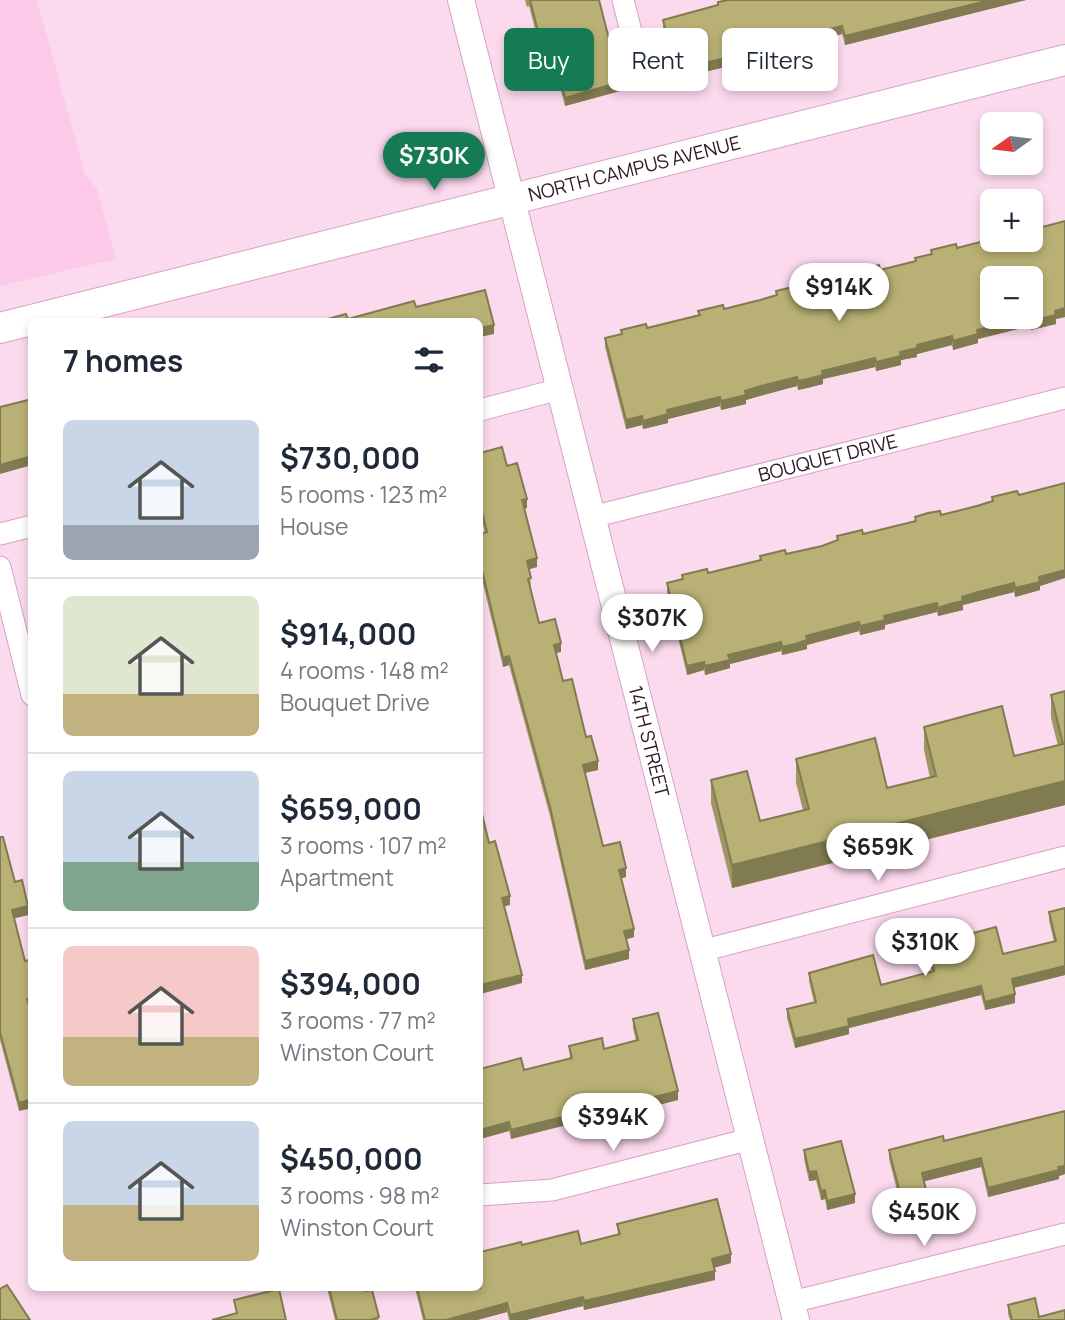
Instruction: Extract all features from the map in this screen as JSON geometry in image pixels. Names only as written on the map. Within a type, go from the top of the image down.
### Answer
[{"type":"main road","name":"NORTH CAMPUS AVENUE","points":[[40,318],[1065,60]]},
{"type":"main road","name":"NORTH CAMPUS AVENUE","points":[[0,328],[28,321]]},
{"type":"street","name":"14TH STREET","points":[[461,0],[794,1311]]},
{"type":"street","points":[[627,1],[632,28]]},
{"type":"street","points":[[483,409],[560,389]]},
{"type":"street","name":"BOUQUET DRIVE","points":[[592,517],[1065,398]]},
{"type":"street","points":[[0,534],[28,527]]},
{"type":"street","points":[[0,568],[28,679]]},
{"type":"street","points":[[701,951],[1065,857]]},
{"type":"street","points":[[483,1195],[552,1190],[750,1139]]},
{"type":"street","points":[[794,1311],[1065,1234]]},
{"type":"shaded area","points":[[0,0],[37,0],[85,174],[97,189],[116,259],[0,286]]},
{"type":"building","points":[[530,0],[599,0],[608,35],[608,85],[594,90],[594,28],[537,28]]},
{"type":"building","points":[[990,0],[845,36],[842,26],[722,28],[722,59],[708,62],[708,28],[665,28],[663,20],[718,5],[718,2]]},
{"type":"building","points":[[563,91],[589,91],[565,98]]},
{"type":"building","points":[[1065,221],[1065,308],[1055,311],[1056,315],[1043,318],[1043,266],[980,266],[981,329],[977,330],[978,334],[953,341],[952,336],[917,345],[917,348],[900,352],[901,356],[876,362],[875,358],[822,371],[823,375],[808,379],[798,381],[797,377],[761,386],[745,391],[746,395],[721,401],[720,397],[667,410],[668,414],[643,421],[642,416],[626,420],[605,338],[622,334],[621,330],[646,324],[647,328],[700,315],[698,311],[723,305],[724,309],[760,300],[777,295],[776,291],[801,285],[802,289],[855,276],[854,272],[879,265],[880,270],[916,261],[915,258],[932,254],[931,250],[956,244],[957,248],[980,242],[980,252],[1043,252],[1043,227]]},
{"type":"building","points":[[485,290],[494,325],[483,327],[483,318],[352,318],[414,301],[416,307]]},
{"type":"building","points":[[346,314],[348,318],[332,318]]},
{"type":"building","points":[[28,400],[28,457],[0,465],[0,407]]},
{"type":"building","points":[[502,447],[507,466],[517,463],[527,499],[522,500],[537,558],[527,561],[531,578],[528,579],[539,623],[555,619],[561,643],[554,645],[563,681],[572,679],[586,737],[591,736],[598,761],[583,765],[603,846],[620,842],[626,868],[619,870],[634,929],[624,931],[629,950],[585,961],[550,807],[509,656],[503,658],[483,575],[483,533],[487,532],[483,516],[483,452]]},
{"type":"building","points":[[1065,483],[1065,570],[1039,577],[1040,582],[1015,588],[1014,583],[978,592],[962,597],[963,601],[938,608],[937,603],[884,616],[885,620],[860,626],[859,622],[806,636],[807,640],[795,644],[782,647],[781,642],[728,655],[730,660],[705,666],[704,662],[687,666],[667,583],[683,579],[682,575],[707,569],[708,573],[761,560],[760,556],[785,550],[786,554],[822,546],[838,540],[837,536],[862,530],[863,534],[916,521],[915,517],[928,513],[940,511],[941,515],[993,501],[992,497],[1017,491],[1019,495]]},
{"type":"building","points":[[1065,691],[1065,781],[732,865],[711,780],[747,771],[760,821],[809,809],[796,759],[875,738],[887,788],[936,776],[924,727],[1002,706],[1014,756],[1063,744],[1051,695]]},
{"type":"building","points":[[483,818],[489,843],[495,841],[510,896],[502,898],[522,975],[483,984]]},
{"type":"building","points":[[0,837],[3,837],[15,882],[22,880],[28,906],[12,910],[25,961],[28,960],[28,1100],[19,1103],[0,1032]]},
{"type":"building","points":[[1065,908],[1065,966],[1012,979],[1015,994],[985,1002],[981,986],[848,1019],[849,1026],[795,1039],[787,1009],[816,1002],[809,973],[873,955],[881,985],[934,971],[927,942],[996,927],[1003,954],[1056,941],[1049,912]]},
{"type":"building","points":[[658,1013],[678,1091],[646,1099],[645,1096],[511,1130],[509,1122],[483,1129],[483,1068],[521,1058],[524,1070],[572,1058],[569,1046],[602,1038],[604,1049],[638,1040],[633,1019]]},
{"type":"building","points":[[1065,1111],[1065,1166],[1058,1167],[1059,1170],[988,1188],[981,1158],[922,1173],[929,1203],[904,1209],[889,1150],[943,1136],[944,1141]]},
{"type":"building","points":[[841,1141],[855,1194],[827,1201],[825,1190],[821,1191],[816,1171],[809,1172],[804,1150]]},
{"type":"building","points":[[717,1199],[731,1254],[712,1259],[715,1271],[584,1301],[583,1297],[510,1315],[507,1303],[446,1320],[425,1320],[418,1291],[483,1291],[483,1251],[578,1231],[581,1244],[620,1234],[617,1224]]},
{"type":"building","points":[[7,1285],[30,1320],[0,1320],[0,1289]]},
{"type":"building","points":[[279,1291],[286,1320],[212,1320],[237,1313],[234,1300]]},
{"type":"building","points":[[330,1291],[372,1291],[379,1317],[371,1320],[337,1320]]},
{"type":"building","points":[[1035,1298],[1039,1317],[1065,1310],[1065,1320],[1012,1320],[1008,1305]]}]
